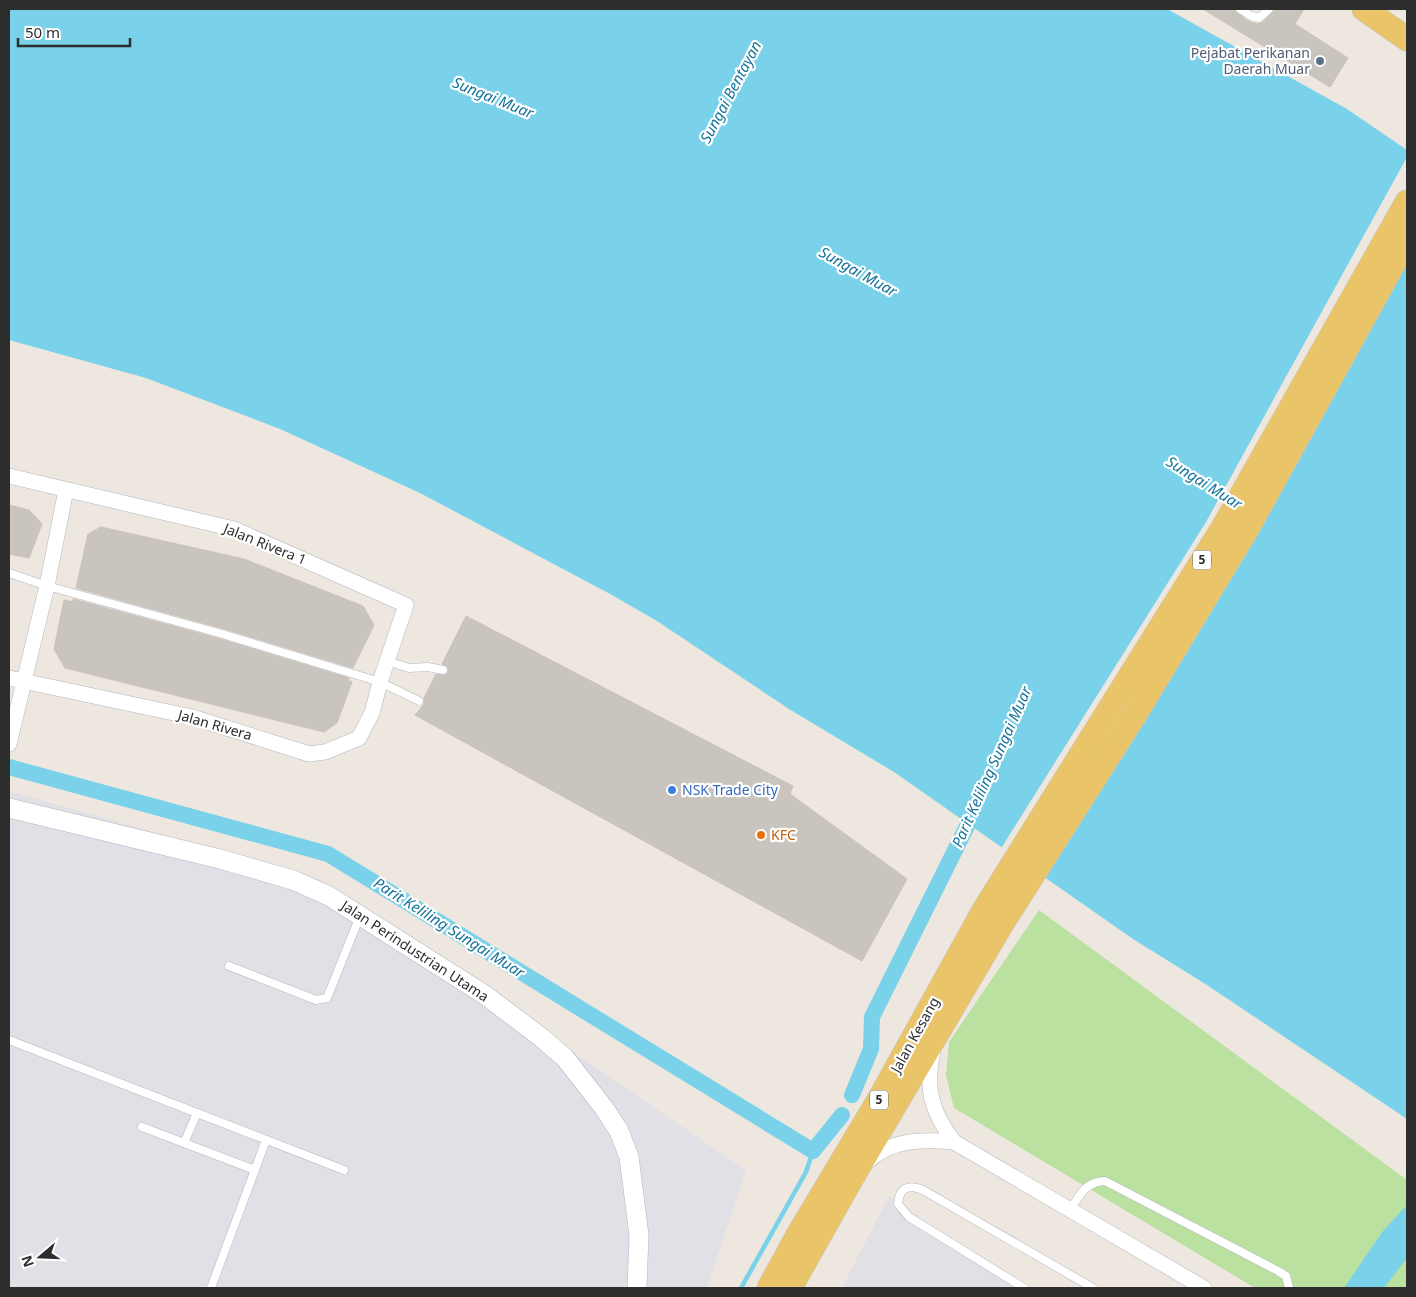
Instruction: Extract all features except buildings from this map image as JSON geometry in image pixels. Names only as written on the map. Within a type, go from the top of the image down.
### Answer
[{"type":"main road","points":[[1364,9],[1407,39]]},
{"type":"main road","name":"5","points":[[993,916],[1224,526],[1407,202]]},
{"type":"main road","name":"5","points":[[993,916],[1134,716],[1247,529],[1407,239]]},
{"type":"main road","name":"Jalan Kesang","points":[[790,1288],[853,1176],[935,1040],[993,916]]},
{"type":"main road","name":"Jalan Kesang","points":[[769,1288],[798,1235],[880,1098],[993,916]]},
{"type":"street","name":"Jalan Rivera 1","points":[[9,476],[234,529],[406,605],[380,682]]},
{"type":"street","points":[[9,744],[25,682],[66,490]]},
{"type":"street","name":"Jalan Rivera","points":[[9,678],[192,717],[309,754],[325,752],[359,738],[372,713],[380,682]]},
{"type":"street","name":"Jalan Perindustrian Utama","points":[[9,808],[220,858],[293,880],[329,896],[485,995],[542,1038],[565,1058],[604,1108],[619,1132],[629,1157],[639,1235],[637,1288]]},
{"type":"street","points":[[935,1040],[928,1074],[931,1100],[939,1122],[954,1142],[1204,1288]]},
{"type":"street","points":[[853,1176],[873,1156],[896,1144],[926,1139],[954,1142]]},
{"type":"lane","points":[[1240,9],[1251,16],[1259,18],[1269,9]]},
{"type":"lane","points":[[9,573],[46,586],[219,633],[380,682],[419,701]]},
{"type":"lane","points":[[387,661],[409,668],[428,667],[443,670]]},
{"type":"lane","points":[[229,966],[316,1000],[327,998],[360,916]]},
{"type":"lane","points":[[9,1040],[344,1170]]},
{"type":"lane","points":[[184,1143],[197,1113]]},
{"type":"lane","points":[[142,1127],[255,1170]]},
{"type":"lane","points":[[211,1288],[266,1140]]},
{"type":"lane","points":[[1070,1210],[1086,1185],[1105,1181],[1278,1271],[1286,1276],[1290,1288]]},
{"type":"lane","points":[[1024,1288],[909,1217],[898,1204],[898,1196],[904,1188],[909,1186],[923,1190],[1093,1288]]},
{"type":"shaded area","points":[[9,791],[318,879],[746,1170],[707,1288],[9,1288]]},
{"type":"shaded area","points":[[889,1196],[1022,1288],[842,1288]]},
{"type":"green space","points":[[1039,910],[1407,1180],[1407,1288],[1255,1288],[954,1108],[946,1075],[949,1042]]},
{"type":"water","points":[[9,9],[1167,9],[1347,109],[1407,150],[1407,1119],[1207,985],[1133,939],[894,772],[789,709],[657,621],[612,595],[420,493],[280,429],[146,378],[9,340]]},
{"type":"water","points":[[1407,1205],[1407,1258],[1384,1288],[1344,1288],[1383,1231]]},
{"type":"pier","points":[[1407,157],[1407,257],[1042,878],[1000,850],[1206,522]]},
{"type":"waterway","name":"Parit Keliling Sungai Muar","points":[[9,767],[328,854],[813,1151],[842,1115]]},
{"type":"waterway","name":"Parit Keliling Sungai Muar","points":[[852,1095],[871,1049],[872,1017],[977,806]]},
{"type":"waterway","points":[[741,1288],[806,1172],[813,1151]]},
{"type":"place","name":"Pejabat Perikanan Daerah Muar","points":[[1320,61]]},
{"type":"place","name":"NSK Trade City","points":[[672,790]]},
{"type":"place","name":"KFC","points":[[761,835]]},
{"type":"water label","name":"Sungai Bentayan","points":[[731,92]]},
{"type":"water label","name":"Sungai Muar","points":[[493,98]]},
{"type":"water label","name":"Sungai Muar","points":[[858,272]]},
{"type":"water label","name":"Sungai Muar","points":[[1204,483]]}]
